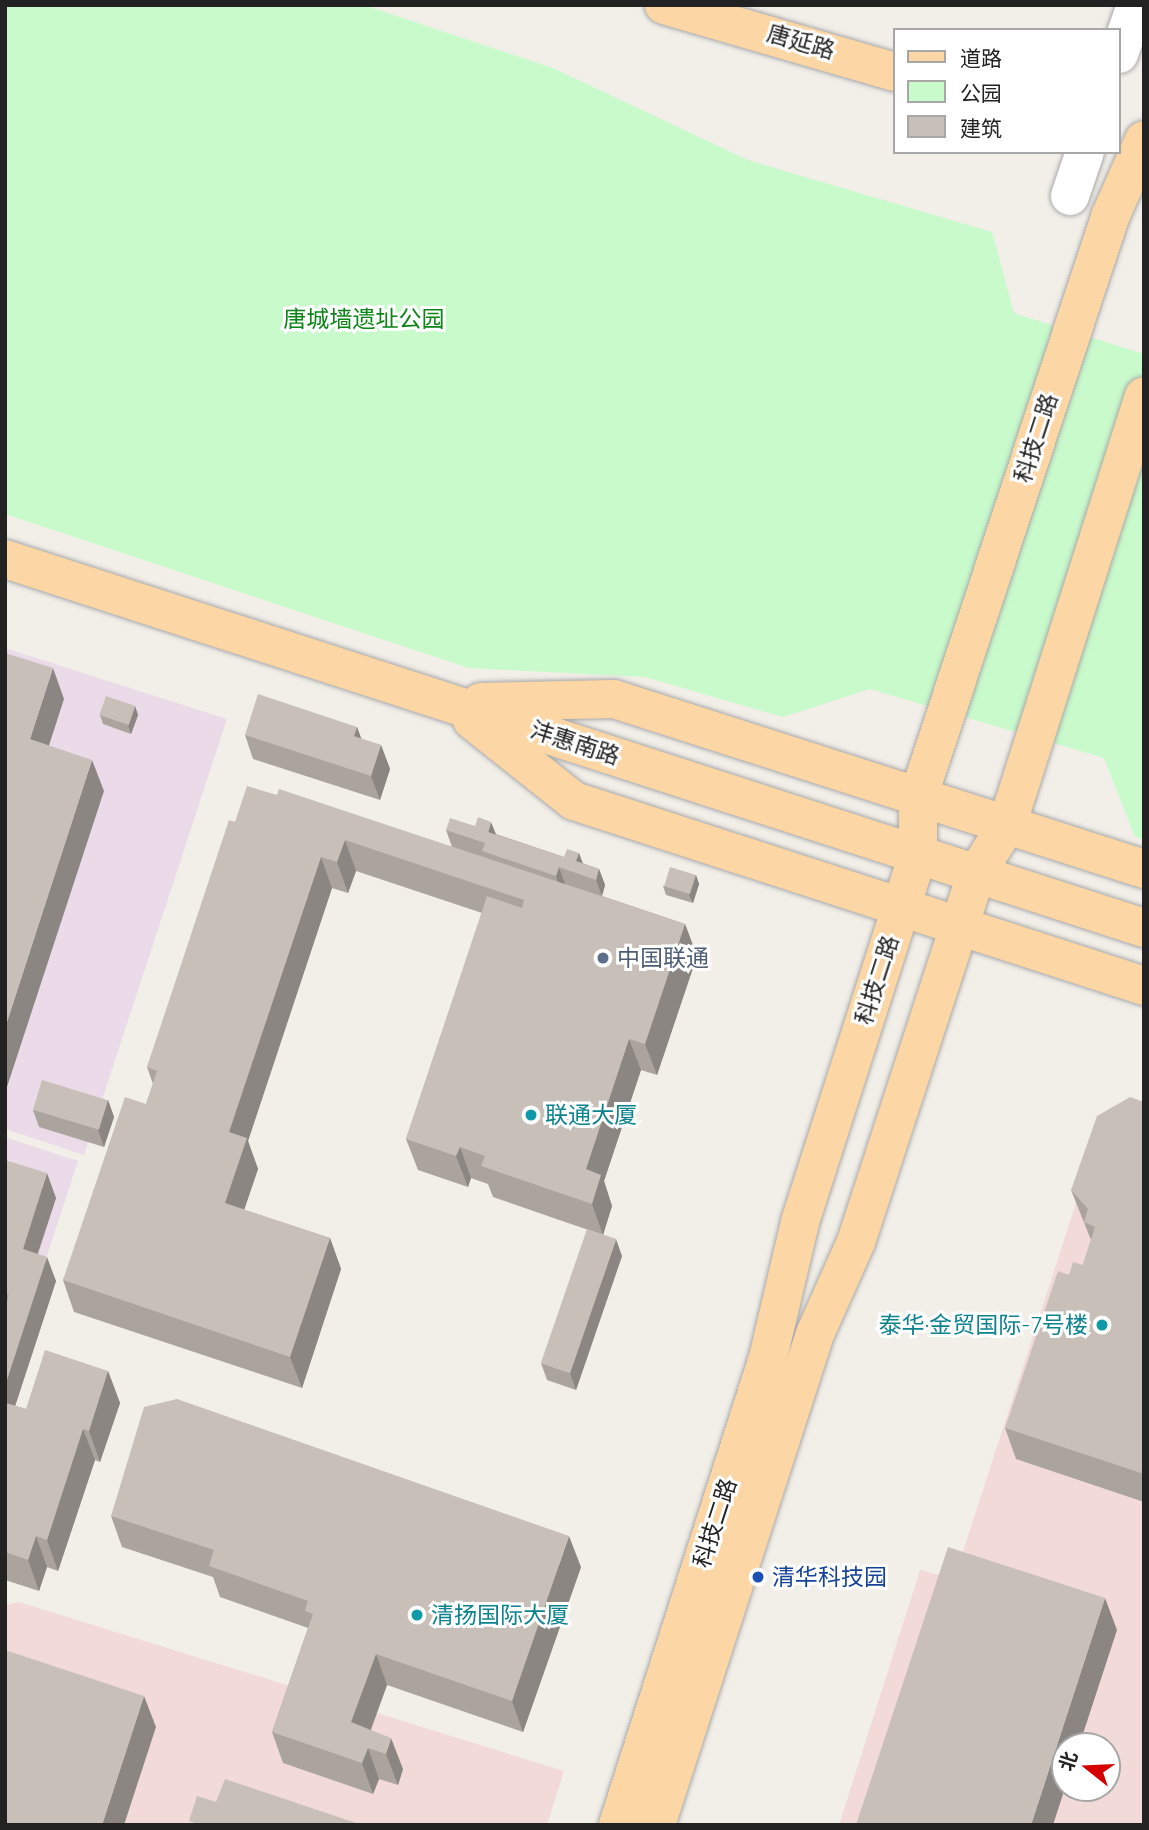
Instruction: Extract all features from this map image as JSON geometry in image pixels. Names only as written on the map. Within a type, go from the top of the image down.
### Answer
[{"type":"main road","name":"唐延路","points":[[664,5],[894,72]]},
{"type":"main road","name":"科技二路","points":[[618,1825],[767,1362],[800,1222],[918,855],[918,798],[1110,217],[1136,149]]},
{"type":"main road","name":"科技二路","points":[[656,1825],[814,1334],[856,1242],[976,873],[1007,825],[1144,396]]},
{"type":"main road","name":"沣惠南路","points":[[5,559],[1144,928]]},
{"type":"main road","points":[[451,703],[614,699],[1144,869]]},
{"type":"main road","points":[[451,703],[574,801],[1144,986]]},
{"type":"street","points":[[1121,48],[1136,5]]},
{"type":"street","points":[[1070,196],[1084,154]]},
{"type":"shaded area","points":[[5,648],[227,719],[84,1155],[5,1129]]},
{"type":"shaded area","points":[[5,1137],[78,1161],[5,1384]]},
{"type":"shaded area","points":[[1144,1176],[1144,1825],[839,1825],[920,1570],[954,1579],[1077,1200]]},
{"type":"shaded area","points":[[19,1602],[564,1771],[547,1825],[5,1825],[5,1605]]},
{"type":"green space","name":"唐城墙遗址公园","points":[[5,5],[364,5],[553,68],[748,160],[992,232],[1014,313],[1144,354],[1144,840],[1135,837],[1104,758],[870,689],[783,717],[645,677],[469,668],[5,514]]},
{"type":"building","points":[[5,653],[53,668],[30,739],[92,760],[5,1028]]},
{"type":"building","points":[[258,694],[357,727],[354,736],[381,745],[371,776],[245,735]]},
{"type":"building","points":[[106,696],[135,706],[129,725],[99,715]]},
{"type":"building","name":"联通大厦","points":[[247,786],[277,795],[279,789],[685,924],[645,1044],[629,1039],[586,1169],[601,1175],[592,1204],[481,1166],[485,1156],[460,1147],[456,1156],[406,1139],[487,896],[522,908],[524,900],[345,840],[337,862],[321,857],[229,1132],[247,1138],[225,1203],[330,1238],[290,1357],[63,1280],[125,1097],[146,1104],[157,1071],[147,1067],[229,820],[235,822]]},
{"type":"building","points":[[478,817],[491,822],[488,832],[564,857],[567,849],[579,853],[576,861],[599,869],[596,880],[559,867],[556,876],[482,851],[485,843],[446,830],[450,818],[475,826]]},
{"type":"building","points":[[670,867],[696,875],[690,894],[664,886]]},
{"type":"building","points":[[42,1080],[108,1100],[99,1130],[33,1110]]},
{"type":"building","name":"泰华·金贸国际-7号楼","points":[[1130,1097],[1144,1102],[1144,1474],[1005,1428],[1058,1271],[1069,1275],[1073,1262],[1083,1265],[1095,1227],[1084,1222],[1088,1209],[1071,1190],[1097,1116]]},
{"type":"building","points":[[5,1160],[47,1173],[23,1249],[47,1257],[5,1386],[5,1307],[9,1295],[5,1294]]},
{"type":"building","points":[[587,1229],[616,1239],[570,1373],[541,1363]]},
{"type":"building","points":[[45,1350],[108,1371],[89,1431],[83,1429],[47,1540],[36,1536],[28,1560],[5,1552],[5,1407],[6,1403],[26,1409]]},
{"type":"building","name":"清扬国际大厦","points":[[177,1399],[569,1536],[512,1701],[376,1654],[351,1722],[391,1738],[386,1754],[368,1748],[362,1763],[272,1732],[313,1614],[305,1611],[308,1601],[209,1566],[214,1550],[111,1516],[144,1407]]},
{"type":"building","points":[[948,1547],[1105,1598],[1061,1732],[1051,1732],[1051,1764],[1031,1825],[856,1825]]},
{"type":"building","points":[[5,1650],[144,1696],[102,1825],[5,1825]]},
{"type":"building","points":[[225,1779],[362,1825],[196,1825],[189,1821],[197,1796],[216,1802]]},
{"type":"place","name":"中国联通","points":[[603,958]]},
{"type":"place","name":"联通大厦","points":[[531,1115]]},
{"type":"place","name":"泰华·金贸国际-7号楼","points":[[1102,1325]]},
{"type":"place","name":"清华科技园","points":[[758,1577]]},
{"type":"place","name":"清扬国际大厦","points":[[417,1615]]}]
